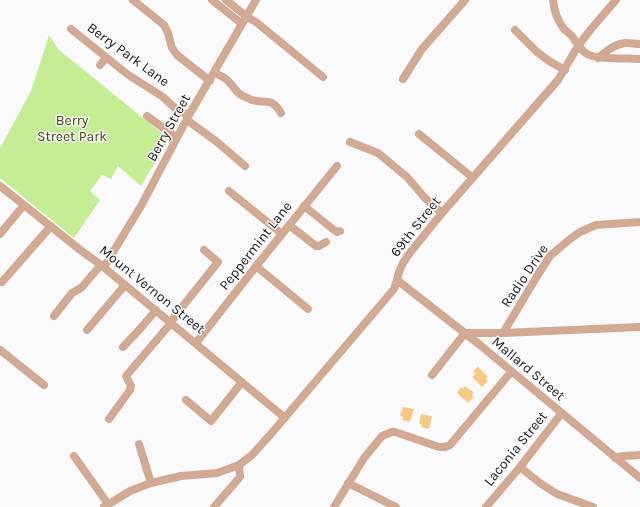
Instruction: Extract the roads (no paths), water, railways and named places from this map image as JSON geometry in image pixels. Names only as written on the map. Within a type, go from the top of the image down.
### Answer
[{"type":"street","points":[[134,0],[164,25],[172,48],[177,56],[210,81]]},
{"type":"street","points":[[212,0],[244,20],[256,22],[324,78]]},
{"type":"street","points":[[226,0],[244,20]]},
{"type":"street","name":"Berry Street","points":[[54,316],[72,293],[81,288],[103,266],[141,206],[188,118],[256,0]]},
{"type":"street","points":[[403,79],[422,49],[465,0]]},
{"type":"street","points":[[553,0],[555,13],[559,22],[566,31],[571,34],[578,46],[587,54],[598,58],[640,59]]},
{"type":"street","name":"69th Street","points":[[106,506],[130,491],[151,483],[181,476],[217,473],[239,465],[252,455],[394,289],[403,263],[442,213],[558,80],[578,46],[616,0]]},
{"type":"street","name":"Berry Park Lane","points":[[71,29],[127,74],[163,97],[246,166]]},
{"type":"street","points":[[515,30],[537,52],[565,70]]},
{"type":"street","points":[[598,58],[618,44],[626,42],[640,44]]},
{"type":"street","points":[[100,66],[106,58]]},
{"type":"street","points":[[214,73],[230,83],[241,95],[252,100],[274,104],[281,113]]},
{"type":"street","points":[[147,116],[177,138]]},
{"type":"street","points":[[419,134],[473,178]]},
{"type":"street","points":[[350,142],[378,153],[407,177],[425,198],[442,213]]},
{"type":"street","name":"Peppermint Lane","points":[[196,343],[336,166]]},
{"type":"street","name":"Mount Vernon Street","points":[[0,186],[79,249],[103,266],[285,418]]},
{"type":"street","points":[[229,191],[282,234]]},
{"type":"street","points":[[0,234],[24,205]]},
{"type":"street","points":[[304,206],[334,230],[337,232],[340,231]]},
{"type":"street","name":"Radio Drive","points":[[503,333],[550,256],[570,238],[596,225],[640,222]]},
{"type":"street","points":[[289,225],[316,246],[326,242]]},
{"type":"street","points":[[2,282],[50,226]]},
{"type":"street","points":[[109,419],[130,390],[131,386],[126,376],[171,323],[218,262],[204,250]]},
{"type":"street","points":[[256,266],[308,308]]},
{"type":"street","name":"Mallard Street","points":[[397,280],[465,333],[640,478]]},
{"type":"street","points":[[87,330],[125,285]]},
{"type":"street","points":[[123,347],[156,310]]},
{"type":"street","points":[[432,375],[465,333],[503,333],[640,327]]},
{"type":"street","points":[[0,350],[44,386]]},
{"type":"street","points":[[334,507],[364,458],[382,436],[395,432],[439,447],[450,445],[512,372]]},
{"type":"street","points":[[186,400],[211,421],[242,382]]},
{"type":"street","name":"Laconia Street","points":[[489,504],[561,414]]},
{"type":"street","points":[[139,444],[151,483]]},
{"type":"street","points":[[616,458],[640,455]]},
{"type":"street","points":[[74,456],[106,506]]},
{"type":"street","points":[[214,507],[240,478],[239,465]]},
{"type":"street","points":[[520,467],[557,494],[593,507]]},
{"type":"street","points":[[348,483],[396,507]]},
{"type":"park label","name":"Berry Street Park","points":[[72,130]]}]
